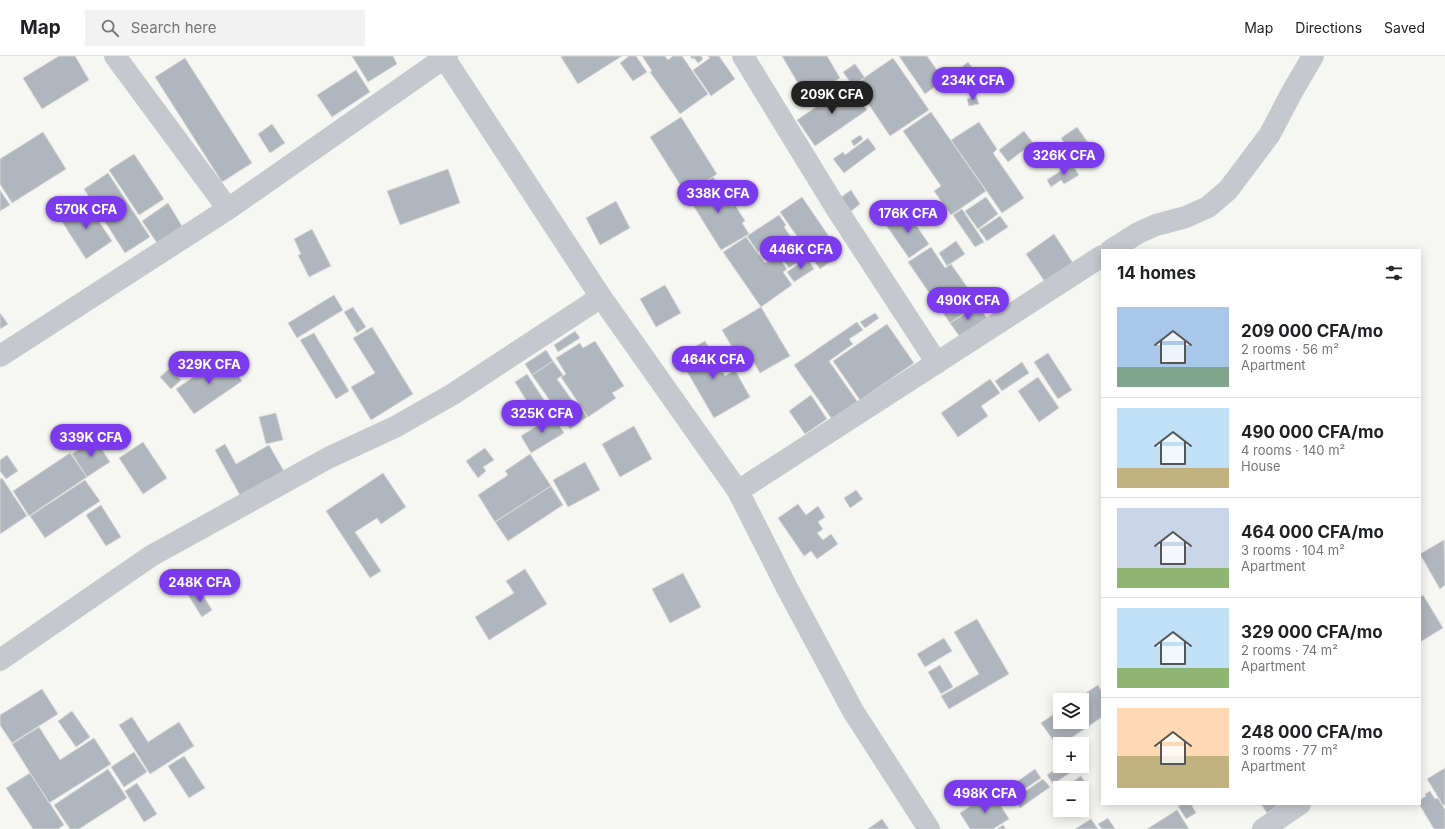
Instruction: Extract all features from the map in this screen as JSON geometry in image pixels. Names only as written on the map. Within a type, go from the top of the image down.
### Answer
[{"type":"street","points":[[115,56],[228,209]]},
{"type":"street","points":[[743,56],[836,208],[937,363]]},
{"type":"street","points":[[1113,249],[1144,230],[1208,207],[1228,190],[1270,134],[1313,56]]},
{"type":"street","points":[[0,356],[228,209],[445,57],[601,297],[738,491],[787,588],[853,711],[929,829]]},
{"type":"street","points":[[738,491],[1101,257]]},
{"type":"street","points":[[0,660],[151,556],[328,458],[395,427],[453,394],[601,297]]},
{"type":"street","points":[[1263,829],[1299,805]]},
{"type":"building","points":[[59,56],[75,56],[89,80],[42,109],[23,78]]},
{"type":"building","points":[[352,56],[393,56],[397,64],[368,82]]},
{"type":"building","points":[[622,56],[578,84],[561,57]]},
{"type":"building","points":[[629,56],[636,56],[647,72],[633,81],[620,63]]},
{"type":"building","points":[[642,56],[665,56],[668,60],[673,56],[682,56],[708,94],[680,114],[650,72],[652,71]]},
{"type":"building","points":[[690,56],[701,56],[703,59],[698,63]]},
{"type":"building","points":[[708,56],[719,56],[735,79],[711,96],[693,70],[710,58]]},
{"type":"building","points":[[782,56],[827,56],[840,78],[806,97]]},
{"type":"building","points":[[899,56],[927,56],[944,80],[925,94]]},
{"type":"building","points":[[185,58],[252,163],[222,182],[155,77]]},
{"type":"building","points":[[893,58],[929,110],[890,136],[855,84]]},
{"type":"building","points":[[968,62],[979,77],[965,88],[959,80],[963,77],[958,70]]},
{"type":"building","points":[[855,64],[865,78],[853,86],[843,72]]},
{"type":"building","points":[[356,70],[370,92],[332,117],[317,95]]},
{"type":"building","points":[[849,84],[867,110],[815,146],[797,120]]},
{"type":"building","points":[[976,96],[979,104],[969,106],[967,99]]},
{"type":"building","points":[[931,112],[986,191],[951,215],[934,191],[941,186],[903,131]]},
{"type":"building","points":[[681,117],[717,174],[686,194],[650,137]]},
{"type":"building","points":[[979,122],[997,149],[993,153],[1024,198],[1002,213],[951,140]]},
{"type":"building","points":[[272,124],[285,143],[270,153],[258,134]]},
{"type":"building","points":[[1077,127],[1091,147],[1097,143],[1104,154],[1087,166],[1082,159],[1077,162],[1061,138]]},
{"type":"building","points":[[1024,131],[1033,143],[1008,162],[999,150]]},
{"type":"building","points":[[43,132],[66,169],[12,203],[0,184],[0,159]]},
{"type":"building","points":[[860,135],[863,139],[854,146],[851,141]]},
{"type":"building","points":[[868,138],[876,149],[844,173],[833,159],[843,152],[845,155]]},
{"type":"building","points":[[134,154],[164,199],[139,215],[109,170]]},
{"type":"building","points":[[1071,164],[1079,175],[1064,184],[1061,180],[1051,187],[1047,180]]},
{"type":"building","points":[[448,169],[460,203],[400,225],[387,191]]},
{"type":"building","points":[[108,173],[150,237],[125,253],[84,189]]},
{"type":"building","points":[[713,177],[732,207],[735,205],[745,221],[742,223],[749,234],[721,250],[686,194]]},
{"type":"building","points":[[0,190],[10,205],[0,211]]},
{"type":"building","points":[[851,190],[860,204],[850,212],[840,198]]},
{"type":"building","points":[[802,197],[841,254],[820,269],[780,212]]},
{"type":"building","points":[[986,197],[998,214],[978,229],[965,211]]},
{"type":"building","points":[[85,201],[112,241],[86,259],[59,217]]},
{"type":"building","points":[[616,201],[630,228],[600,245],[586,218]]},
{"type":"building","points":[[168,203],[182,226],[157,243],[142,221]]},
{"type":"building","points":[[962,209],[984,242],[975,247],[953,215]]},
{"type":"building","points":[[906,211],[929,244],[909,258],[886,225]]},
{"type":"building","points":[[779,215],[786,225],[784,227],[805,257],[789,268],[771,243],[758,252],[747,236]]},
{"type":"building","points":[[1000,216],[1008,227],[987,241],[979,230]]},
{"type":"building","points":[[312,229],[331,266],[309,277],[298,255],[301,254],[294,239]]},
{"type":"building","points":[[1054,234],[1073,263],[1045,282],[1026,254]]},
{"type":"building","points":[[746,237],[765,263],[777,255],[787,269],[783,272],[792,285],[761,307],[723,252]]},
{"type":"building","points":[[956,241],[965,254],[947,266],[939,253]]},
{"type":"building","points":[[931,247],[945,268],[951,264],[972,294],[957,304],[964,313],[950,323],[908,262]]},
{"type":"building","points":[[807,258],[814,269],[794,282],[787,272]]},
{"type":"building","points":[[665,285],[681,313],[656,327],[640,299]]},
{"type":"building","points":[[334,295],[343,310],[297,338],[288,323]]},
{"type":"building","points":[[978,306],[987,318],[960,337],[950,323]]},
{"type":"building","points":[[353,307],[366,327],[357,333],[344,312]]},
{"type":"building","points":[[761,307],[790,356],[760,373],[748,352],[738,357],[722,330]]},
{"type":"building","points":[[0,313],[8,324],[0,329]]},
{"type":"building","points":[[875,313],[879,318],[865,328],[860,322]]},
{"type":"building","points":[[857,322],[863,330],[849,339],[853,344],[829,361],[859,404],[834,422],[794,365]]},
{"type":"building","points":[[887,324],[914,363],[860,400],[833,361]]},
{"type":"building","points":[[372,327],[413,394],[371,420],[351,387],[375,373],[353,338]]},
{"type":"building","points":[[575,331],[580,338],[558,352],[554,345]]},
{"type":"building","points":[[314,333],[349,391],[336,399],[300,340]]},
{"type":"building","points":[[595,341],[624,386],[612,393],[616,398],[588,417],[561,377],[566,374],[556,358],[580,343],[583,348]]},
{"type":"building","points":[[705,341],[725,376],[735,370],[750,397],[714,418],[678,356]]},
{"type":"building","points":[[546,350],[553,361],[532,375],[525,364]]},
{"type":"building","points":[[1048,353],[1072,390],[1058,399],[1034,362]]},
{"type":"building","points":[[224,356],[242,381],[194,414],[176,389]]},
{"type":"building","points":[[553,361],[563,375],[557,379],[577,407],[579,405],[587,417],[570,429],[532,375]]},
{"type":"building","points":[[1022,362],[1029,373],[1002,391],[995,381]]},
{"type":"building","points":[[170,368],[181,380],[171,389],[160,377]]},
{"type":"building","points":[[527,374],[544,400],[531,408],[515,382]]},
{"type":"building","points":[[1038,377],[1059,408],[1039,422],[1018,391]]},
{"type":"building","points":[[990,379],[1000,393],[981,406],[988,416],[958,437],[941,413]]},
{"type":"building","points":[[811,395],[827,419],[805,434],[789,411]]},
{"type":"building","points":[[276,413],[283,440],[266,444],[259,417]]},
{"type":"building","points":[[553,416],[564,433],[531,453],[521,436]]},
{"type":"building","points":[[634,426],[652,459],[620,477],[602,444]]},
{"type":"building","points":[[95,439],[110,462],[87,477],[72,454]]},
{"type":"building","points":[[143,442],[167,478],[143,494],[119,458]]},
{"type":"building","points":[[225,444],[236,464],[269,445],[286,475],[242,499],[215,450]]},
{"type":"building","points":[[485,448],[494,460],[483,467],[486,471],[478,478],[466,461]]},
{"type":"building","points":[[70,453],[87,477],[29,516],[13,491]]},
{"type":"building","points":[[530,454],[551,486],[495,522],[478,495],[508,475],[505,471]]},
{"type":"building","points":[[7,455],[18,471],[6,479],[0,471],[0,460]]},
{"type":"building","points":[[585,462],[600,490],[568,507],[553,480]]},
{"type":"building","points":[[383,473],[406,507],[381,524],[377,518],[355,532],[381,571],[370,578],[326,511]]},
{"type":"building","points":[[2,478],[27,516],[0,534],[0,479]]},
{"type":"building","points":[[85,480],[100,501],[45,538],[30,516]]},
{"type":"building","points":[[551,486],[563,505],[508,541],[495,522]]},
{"type":"building","points":[[856,490],[863,499],[850,508],[844,498]]},
{"type":"building","points":[[798,504],[806,515],[818,506],[825,517],[818,522],[823,529],[817,533],[823,540],[831,534],[838,544],[817,559],[811,551],[804,556],[778,518]]},
{"type":"building","points":[[101,505],[121,537],[106,546],[86,515]]},
{"type":"building","points":[[1444,540],[1445,585],[1440,589],[1421,556],[1421,553]]},
{"type":"building","points":[[525,569],[547,604],[489,640],[475,617],[514,593],[506,581]]},
{"type":"building","points":[[683,573],[701,607],[670,623],[652,589]]},
{"type":"building","points":[[199,589],[212,610],[202,617],[188,595]]},
{"type":"building","points":[[1423,595],[1443,628],[1421,641],[1421,596]]},
{"type":"building","points":[[977,619],[1009,674],[949,709],[941,696],[979,674],[954,632]]},
{"type":"building","points":[[944,638],[952,651],[925,667],[917,654]]},
{"type":"building","points":[[940,665],[953,687],[941,694],[928,672]]},
{"type":"building","points":[[1098,685],[1101,690],[1101,718],[1089,726],[1089,693],[1086,693]]},
{"type":"building","points":[[42,689],[58,714],[12,743],[0,725],[0,715]]},
{"type":"building","points":[[72,711],[90,737],[76,747],[58,721]]},
{"type":"building","points":[[1053,715],[1053,729],[1084,729],[1072,737],[1053,737],[1053,740],[1041,723]]},
{"type":"building","points":[[132,717],[148,742],[179,722],[194,746],[150,774],[119,725]]},
{"type":"building","points":[[39,727],[60,760],[94,738],[111,764],[49,803],[12,744]]},
{"type":"building","points":[[134,752],[147,772],[124,787],[111,767]]},
{"type":"building","points":[[184,756],[205,788],[189,798],[168,766]]},
{"type":"building","points":[[1445,768],[1445,804],[1443,805],[1427,779]]},
{"type":"building","points":[[108,769],[127,798],[79,829],[70,829],[54,805]]},
{"type":"building","points":[[1035,769],[1041,778],[1011,798],[1005,790]]},
{"type":"building","points":[[1053,771],[1053,773],[1070,773],[1058,781],[1053,781],[1053,784],[1047,775]]},
{"type":"building","points":[[30,773],[64,825],[58,829],[33,829],[6,788]]},
{"type":"building","points":[[1081,776],[1084,781],[1074,781]]},
{"type":"building","points":[[1043,779],[1050,787],[1020,808],[1014,799]]},
{"type":"building","points":[[137,783],[157,814],[144,822],[125,791]]},
{"type":"building","points":[[1430,791],[1435,799],[1438,798],[1445,810],[1445,829],[1434,829],[1420,805],[1421,805],[1421,799],[1426,796],[1425,794]]},
{"type":"building","points":[[992,792],[1009,819],[993,829],[970,829],[960,813]]},
{"type":"building","points":[[1192,805],[1196,813],[1186,819],[1178,806]]},
{"type":"building","points":[[1262,805],[1279,805],[1267,813]]},
{"type":"building","points":[[1177,810],[1189,829],[1147,829]]},
{"type":"building","points":[[1108,818],[1115,829],[1102,829],[1098,824]]},
{"type":"building","points":[[882,819],[889,829],[868,829]]},
{"type":"building","points":[[1091,819],[1098,829],[1075,829]]},
{"type":"building","points":[[1003,825],[1006,829],[997,829]]}]
